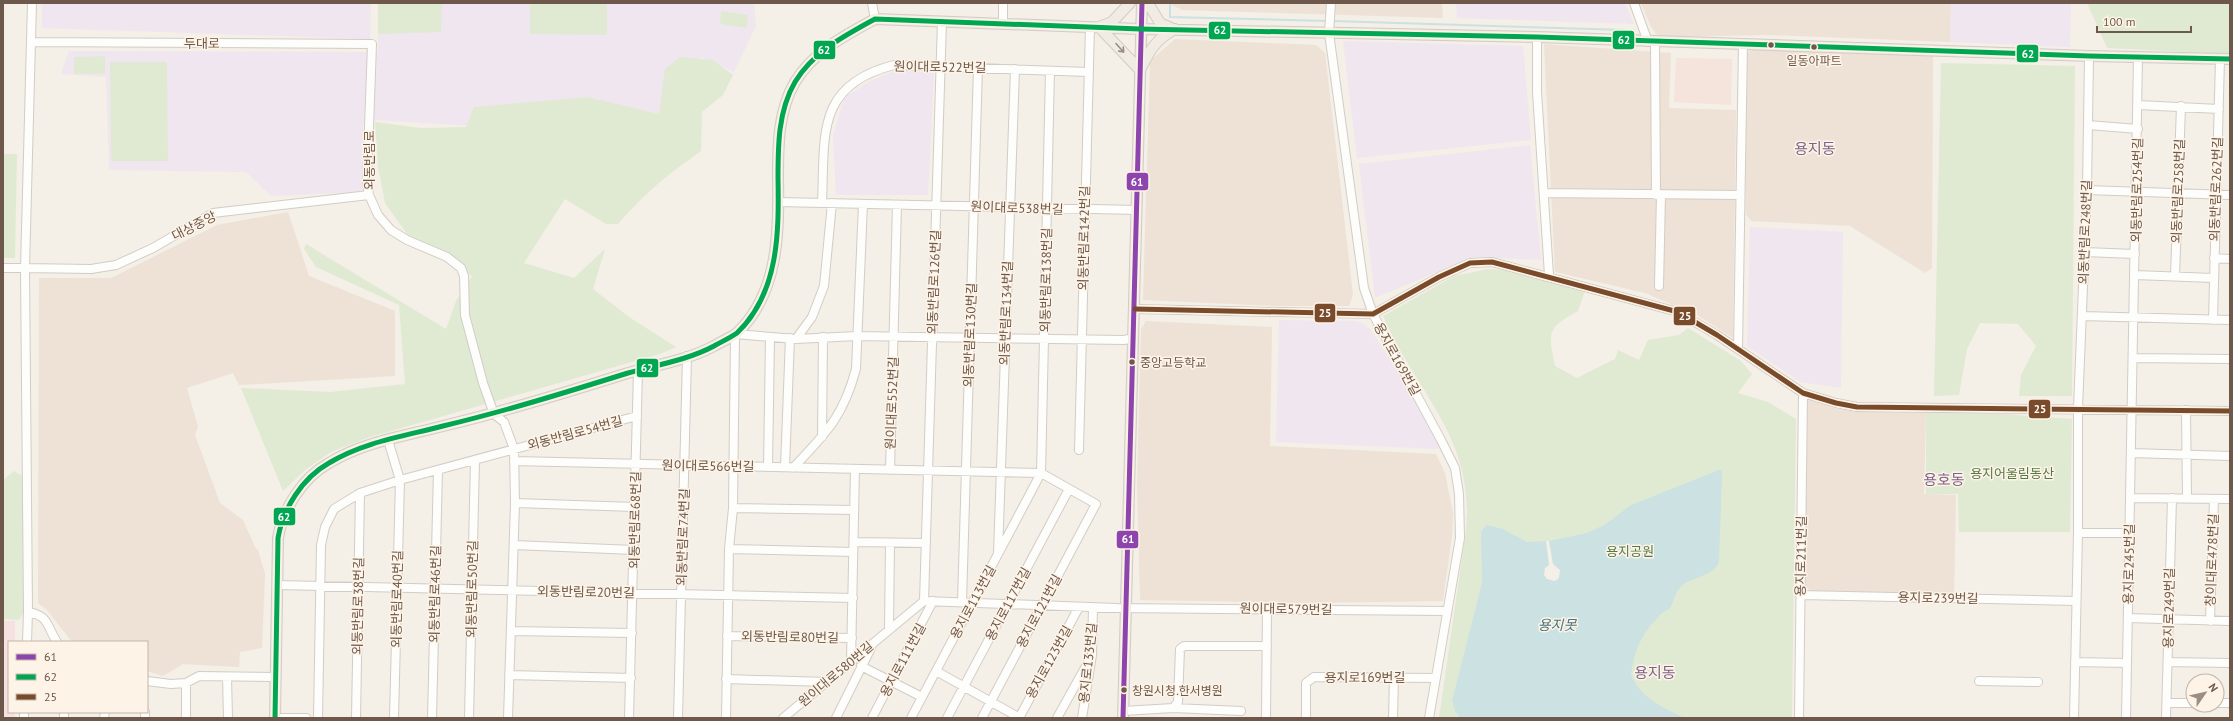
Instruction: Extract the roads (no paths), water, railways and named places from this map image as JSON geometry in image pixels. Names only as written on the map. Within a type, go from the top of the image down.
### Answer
[{"type":"main road","points":[[1094,27],[1112,22],[1130,3]]},
{"type":"main road","points":[[1123,714],[1135,309],[1140,29],[1142,3]]},
{"type":"main road","points":[[1148,3],[1160,23],[1175,29]]},
{"type":"main road","points":[[275,718],[277,585],[280,525],[287,510],[299,491],[313,474],[328,463],[366,446],[494,414],[687,356],[709,348],[735,334],[760,302],[771,277],[775,256],[778,202],[778,142],[784,108],[794,82],[814,58],[838,39],[874,19],[1140,29],[1329,30],[2138,58],[2225,59]]},
{"type":"main road","points":[[1094,27],[1140,70]]},
{"type":"main road","points":[[1140,70],[1152,46],[1164,35],[1175,29]]},
{"type":"street","points":[[27,641],[25,268],[32,3]]},
{"type":"street","points":[[872,3],[874,19]]},
{"type":"street","points":[[1003,3],[1003,24]]},
{"type":"street","name":"용지로169번길","points":[[1331,3],[1329,30],[1358,256],[1364,288],[1372,314],[1442,440],[1455,468],[1460,500],[1460,538],[1429,718]]},
{"type":"street","points":[[1634,3],[1652,42],[1658,195],[1659,286]]},
{"type":"street","name":"외동반림로126번길","points":[[924,601],[942,21]]},
{"type":"street","name":"외동반림로142번길","points":[[1079,450],[1088,72],[1094,27]]},
{"type":"street","points":[[1537,37],[1537,92],[1549,275]]},
{"type":"street","name":"두대로","points":[[31,42],[372,44]]},
{"type":"street","name":"외동반림로","points":[[372,44],[367,183],[368,195],[378,216],[391,230],[407,240],[447,257],[461,268],[464,276],[465,315],[483,383],[494,414]]},
{"type":"street","points":[[1738,349],[1743,44]]},
{"type":"street","name":"외동반림로248번길","points":[[2078,408],[2087,190],[2089,56]]},
{"type":"street","name":"외동반림로254번길","points":[[2132,410],[2137,192],[2138,58]]},
{"type":"street","name":"외동반림로262번길","points":[[2213,320],[2218,109],[2225,59]]},
{"type":"street","name":"원이대로522번길","points":[[822,203],[826,128],[839,94],[855,81],[877,69],[894,65],[1088,72]]},
{"type":"street","name":"외동반림로130번길","points":[[962,602],[978,68]]},
{"type":"street","name":"외동반림로134번길","points":[[998,556],[1015,69]]},
{"type":"street","name":"외동반림로138번길","points":[[1034,487],[1041,473],[1050,71]]},
{"type":"street","points":[[2138,105],[2218,109]]},
{"type":"street","name":"외동반림로258번길","points":[[2175,276],[2181,106]]},
{"type":"street","points":[[2088,125],[2138,129]]},
{"type":"street","points":[[2087,190],[2230,195]]},
{"type":"street","points":[[1544,193],[1740,196]]},
{"type":"street","name":"대상중앙","points":[[25,268],[91,269],[116,265],[154,248],[213,213],[368,195]]},
{"type":"street","name":"원이대로538번길","points":[[778,202],[1137,210]]},
{"type":"street","points":[[789,468],[793,339],[812,317],[824,286],[832,203]]},
{"type":"street","points":[[789,468],[822,436],[836,419],[849,393],[856,369],[862,204]]},
{"type":"street","points":[[894,336],[897,205]]},
{"type":"street","points":[[2085,252],[2135,254]]},
{"type":"street","points":[[2214,258],[2230,259]]},
{"type":"street","points":[[1135,309],[1372,314],[1439,277],[1470,263],[1492,262],[1549,275],[1678,312],[1738,349],[1803,393],[1836,404],[1857,407],[2078,408],[2230,411]]},
{"type":"street","points":[[3,268],[25,268]]},
{"type":"street","points":[[2135,275],[2213,278]]},
{"type":"street","points":[[2082,316],[2230,320]]},
{"type":"street","points":[[735,334],[793,339],[857,336],[1044,339],[1134,338]]},
{"type":"street","name":"외동반림로80번길","points":[[726,718],[729,549],[733,508],[735,334]]},
{"type":"street","name":"원이대로552번길","points":[[890,470],[894,336]]},
{"type":"street","points":[[768,467],[770,337]]},
{"type":"street","points":[[822,436],[823,337]]},
{"type":"street","name":"외동반림로74번길","points":[[678,718],[687,356]]},
{"type":"street","points":[[2133,358],[2230,359]]},
{"type":"street","name":"외동반림로68번길","points":[[630,718],[638,370]]},
{"type":"street","name":"용지로211번길","points":[[1799,718],[1803,393]]},
{"type":"street","points":[[2074,718],[2078,533],[2078,408]]},
{"type":"street","name":"용지로245번길","points":[[2126,718],[2132,410]]},
{"type":"street","points":[[2186,410],[2187,499]]},
{"type":"street","name":"외동반림로54번길","points":[[494,414],[504,422],[514,449],[515,503],[508,718]]},
{"type":"street","name":"외동반림로54번길","points":[[400,480],[637,416]]},
{"type":"street","name":"외동반림로40번길","points":[[388,440],[400,480],[394,718]]},
{"type":"street","points":[[2131,453],[2230,456]]},
{"type":"street","name":"외동반림로50번길","points":[[469,718],[475,460]]},
{"type":"street","name":"원이대로566번길","points":[[514,461],[1041,473]]},
{"type":"street","points":[[852,661],[855,469]]},
{"type":"street","name":"외동반림로46번길","points":[[432,718],[438,470]]},
{"type":"street","points":[[1041,473],[1069,489]]},
{"type":"street","points":[[318,718],[321,545],[325,527],[334,509],[360,494],[400,480]]},
{"type":"street","name":"용지로113번길","points":[[911,718],[1034,487]]},
{"type":"street","name":"용지로121번길","points":[[982,718],[1096,504],[1069,489]]},
{"type":"street","name":"용지로117번길","points":[[947,718],[1069,489]]},
{"type":"street","name":"외동반림로38번길","points":[[356,718],[360,494]]},
{"type":"street","points":[[2130,498],[2230,499]]},
{"type":"street","name":"용지로249번길","points":[[2166,718],[2172,498]]},
{"type":"street","name":"창이대로478번길","points":[[2210,621],[2214,499]]},
{"type":"street","points":[[515,503],[635,507]]},
{"type":"street","points":[[733,508],[854,510]]},
{"type":"street","points":[[2078,533],[2130,534]]},
{"type":"street","points":[[854,542],[926,543]]},
{"type":"street","points":[[889,630],[890,543]]},
{"type":"street","points":[[514,545],[634,550]]},
{"type":"street","points":[[729,549],[853,552]]},
{"type":"street","name":"외동반림로20번길","points":[[277,585],[853,598]]},
{"type":"street","name":"용지로239번길","points":[[1800,595],[2076,601]]},
{"type":"street","points":[[924,601],[1126,608]]},
{"type":"street","name":"원이대로580번길","points":[[783,718],[924,601]]},
{"type":"street","name":"용지로111번길","points":[[872,718],[933,601]]},
{"type":"street","name":"용지로123번길","points":[[1019,718],[1079,607]]},
{"type":"street","name":"용지로133번길","points":[[1082,718],[1092,655],[1093,607]]},
{"type":"street","name":"원이대로579번길","points":[[1126,608],[1447,611]]},
{"type":"street","points":[[1266,718],[1267,609]]},
{"type":"street","points":[[28,612],[39,614],[46,619],[57,641]]},
{"type":"street","name":"창이대로478번길","points":[[2128,618],[2230,621]]},
{"type":"street","points":[[511,631],[632,633]]},
{"type":"street","name":"외동반림로80번길","points":[[727,636],[852,638]]},
{"type":"street","points":[[836,718],[861,666],[875,642]]},
{"type":"street","points":[[1173,708],[1178,702],[1179,658],[1180,649],[1184,646],[1267,646]]},
{"type":"street","points":[[1057,718],[1092,655]]},
{"type":"street","points":[[2075,662],[2127,663]]},
{"type":"street","points":[[2168,662],[2230,663]]},
{"type":"street","points":[[861,666],[922,697]]},
{"type":"street","points":[[936,672],[1019,718]]},
{"type":"street","points":[[509,675],[630,678]]},
{"type":"street","points":[[148,680],[171,684],[186,683],[199,676],[276,677]]},
{"type":"street","points":[[227,677],[228,718]]},
{"type":"street","points":[[1393,718],[1394,677]]},
{"type":"street","name":"용지로169번길","points":[[1306,718],[1306,683],[1314,678],[1436,678]]},
{"type":"street","points":[[726,679],[827,682]]},
{"type":"street","points":[[1979,681],[2038,682]]},
{"type":"street","points":[[186,683],[186,718]]},
{"type":"street","points":[[2166,703],[2185,703]]},
{"type":"street","points":[[1123,714],[1173,708],[1241,711]]},
{"type":"street","points":[[275,718],[306,718]]},
{"type":"water","name":"용지못","points":[[1721,470],[1722,475],[1719,562],[1713,570],[1681,586],[1670,608],[1661,614],[1648,629],[1640,642],[1631,675],[1647,696],[1661,706],[1685,718],[1460,718],[1455,711],[1452,701],[1482,583],[1481,532],[1486,525],[1503,529],[1527,542],[1549,541],[1587,533],[1606,524],[1631,505]]},
{"type":"waterway","points":[[1170,3],[1170,17],[1328,21]]},
{"type":"waterway","points":[[1333,21],[1625,30]]},
{"type":"place","name":"일동아파트","points":[[1814,47]]},
{"type":"place","name":"중앙고등학교","points":[[1132,362]]},
{"type":"place","name":"창원시청.한서병원","points":[[1124,690]]},
{"type":"district","name":"용지동","points":[[1815,148]]},
{"type":"district","name":"용호동","points":[[1944,479]]},
{"type":"district","name":"용지동","points":[[1655,672]]},
{"type":"park label","name":"용지어울림동산","points":[[2012,473]]},
{"type":"park label","name":"용지공원","points":[[1630,551]]}]
